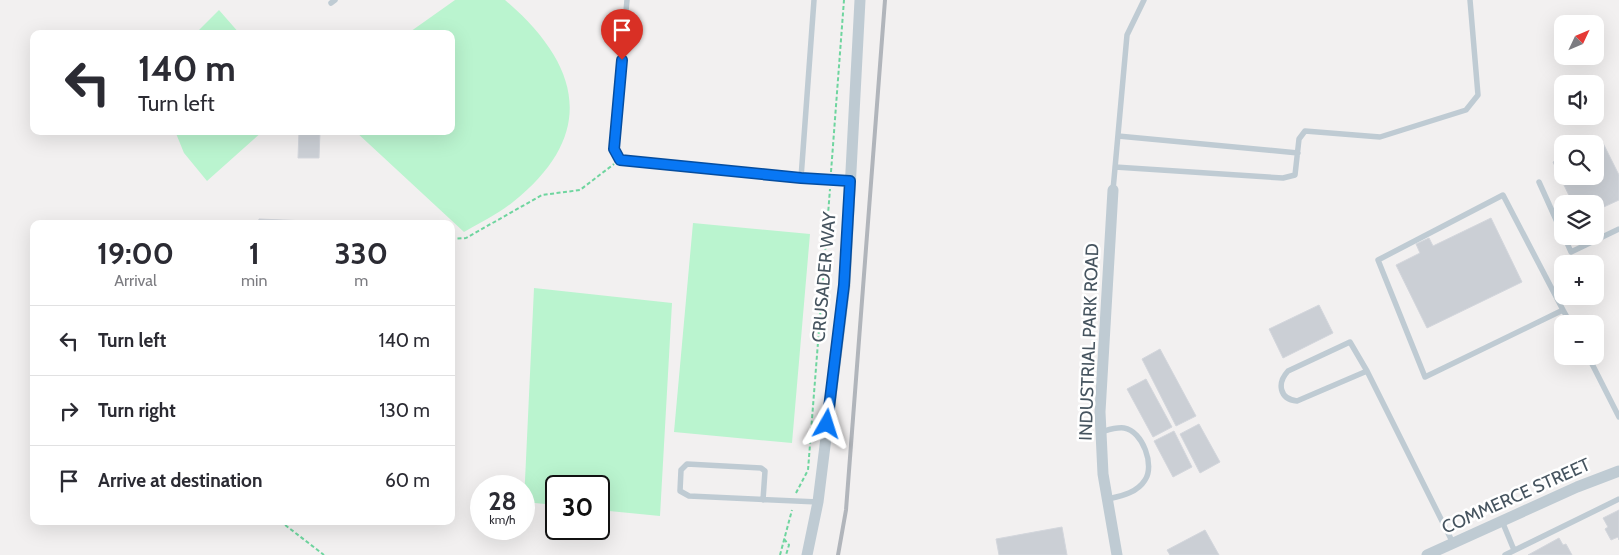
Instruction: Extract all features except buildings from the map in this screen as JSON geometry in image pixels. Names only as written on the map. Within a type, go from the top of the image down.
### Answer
[{"type":"street","name":"CRUSADER WAY","points":[[807,555],[818,502],[844,285],[860,0]]},
{"type":"street","name":"INDUSTRIAL PARK ROAD","points":[[1113,190],[1100,412],[1103,474],[1117,555]]},
{"type":"street","name":"COMMERCE STREET","points":[[1428,555],[1576,487],[1619,471]]},
{"type":"lane","points":[[628,0],[614,149],[620,160],[850,181]]},
{"type":"lane","points":[[801,178],[814,0]]},
{"type":"lane","points":[[1113,190],[1127,35],[1144,0]]},
{"type":"lane","points":[[1115,167],[1283,178],[1295,175],[1299,139],[1305,131],[1380,137],[1466,110],[1478,95],[1470,0]]},
{"type":"lane","points":[[1118,136],[1298,153]]},
{"type":"lane","points":[[1539,182],[1554,215]]},
{"type":"lane","points":[[1563,310],[1425,377],[1378,260],[1503,195],[1566,315]]},
{"type":"lane","points":[[1604,236],[1619,229]]},
{"type":"lane","points":[[1568,245],[1571,252],[1586,245]]},
{"type":"lane","points":[[1367,371],[1297,401],[1289,400],[1282,394],[1280,386],[1282,378],[1288,371],[1350,342],[1367,371],[1453,543]]},
{"type":"lane","points":[[1593,365],[1619,417]]},
{"type":"lane","points":[[1101,432],[1114,429],[1131,431],[1138,439],[1149,462],[1149,473],[1139,487],[1128,494],[1108,499]]},
{"type":"lane","points":[[763,500],[765,471],[761,468],[687,464],[681,470],[680,491],[685,495],[763,500],[795,502],[818,502]]},
{"type":"lane","points":[[1505,555],[1619,499]]},
{"type":"lane","points":[[1502,521],[1514,550]]},
{"type":"path","points":[[780,555],[795,502],[797,488],[808,470],[844,0]]},
{"type":"path","points":[[455,239],[466,238],[542,195],[580,190],[620,160]]},
{"type":"path","points":[[285,525],[324,555]]},
{"type":"path","points":[[784,538],[789,546],[786,555]]},
{"type":"green space","points":[[455,0],[505,0],[531,25],[550,49],[563,75],[569,100],[568,125],[558,151],[540,176],[513,202],[464,232],[455,224],[455,220],[451,220],[359,135],[455,135],[455,30],[413,30]]},
{"type":"green space","points":[[219,10],[236,30],[199,30]]},
{"type":"green space","points":[[177,135],[259,135],[207,181],[184,153]]},
{"type":"green space","points":[[693,223],[810,234],[792,443],[674,432]]},
{"type":"green space","points":[[534,288],[672,303],[660,516],[610,511],[610,475],[545,475],[545,504],[535,503],[535,475],[525,475]]},
{"type":"railway","points":[[838,555],[846,510],[885,0]]},
{"type":"route","points":[[622,60],[614,149],[620,160],[850,181],[844,285],[827,424]]}]
